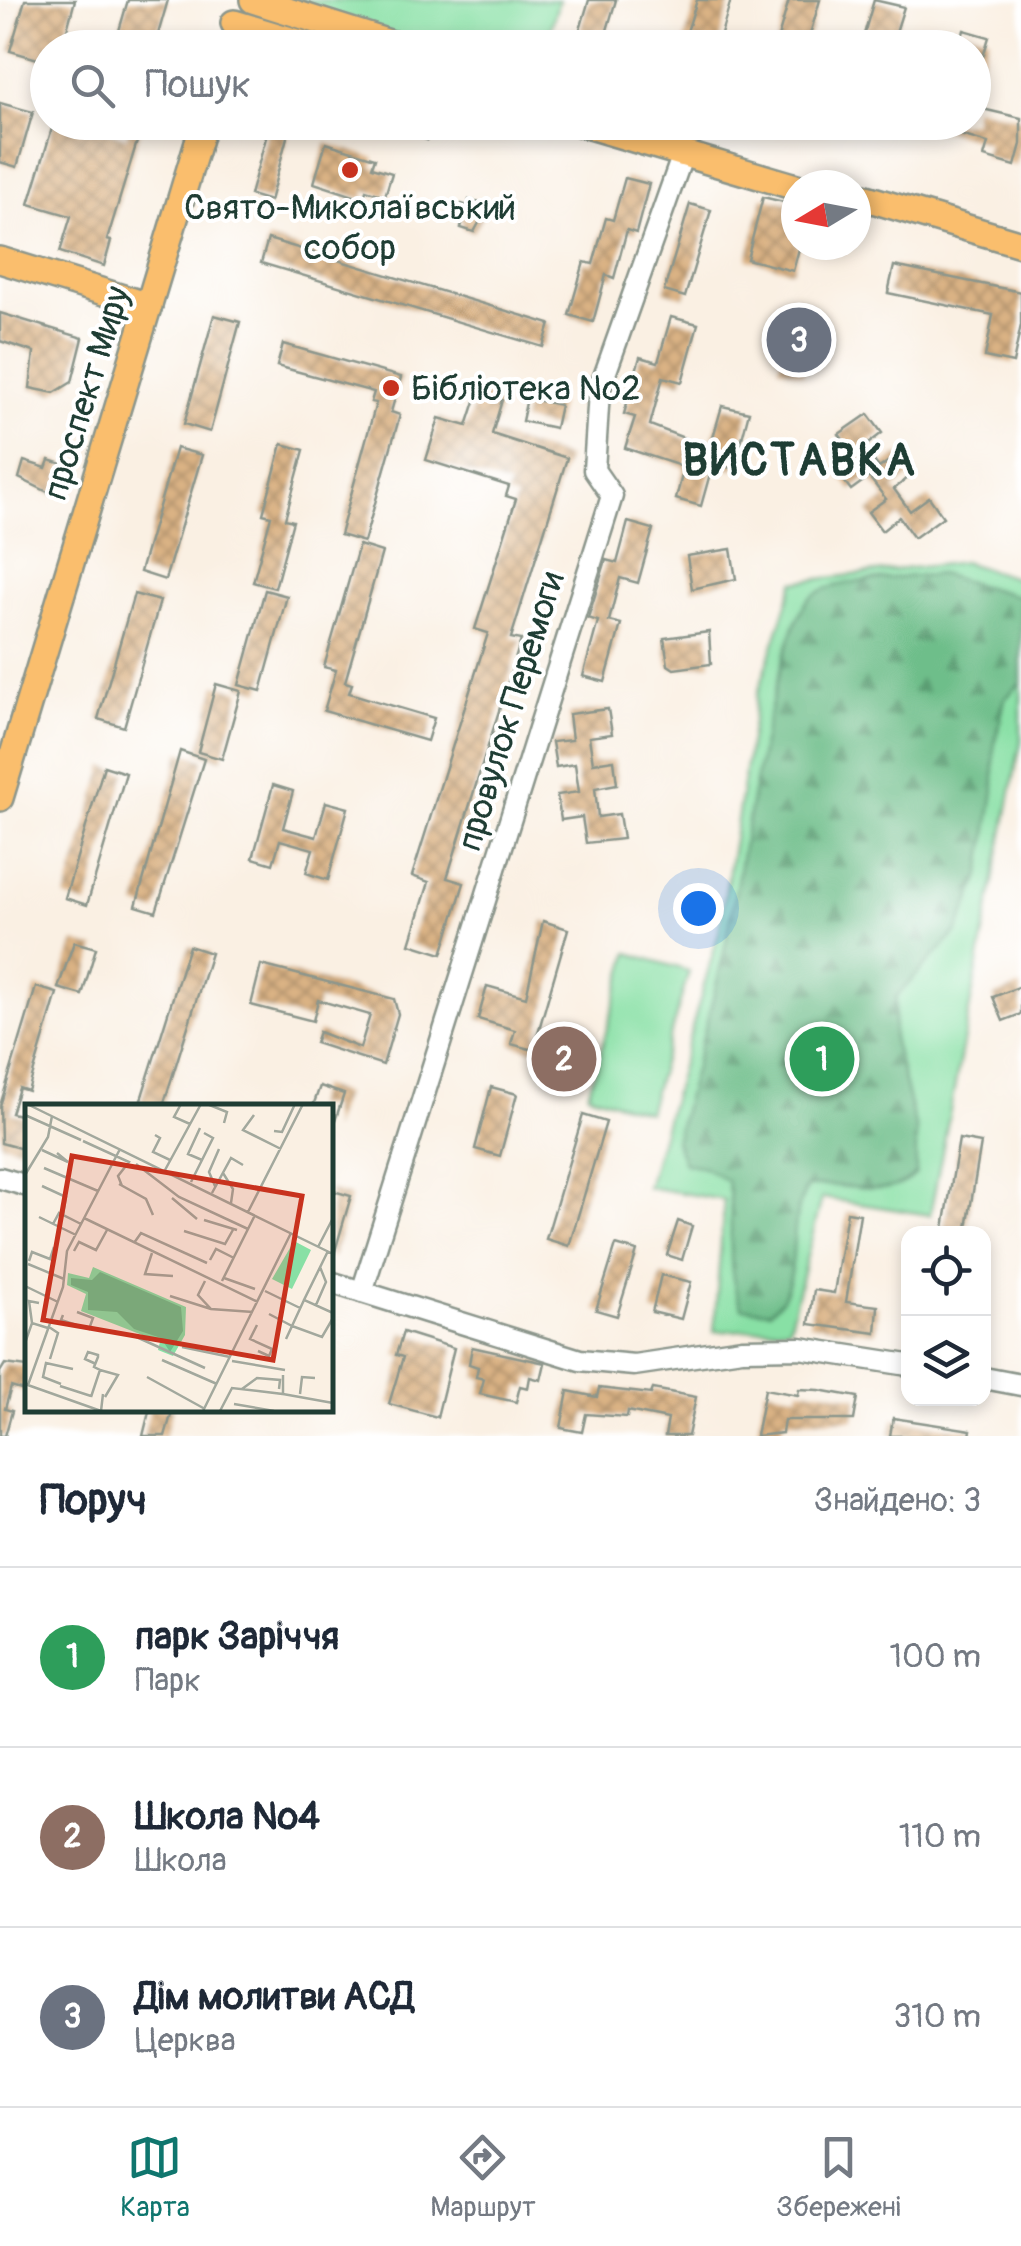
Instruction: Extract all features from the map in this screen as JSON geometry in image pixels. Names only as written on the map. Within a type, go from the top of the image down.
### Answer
[{"type":"main road","points":[[252,0],[348,30]]},
{"type":"main road","name":"проспект Миру","points":[[0,798],[199,140]]},
{"type":"main road","points":[[636,140],[781,183]]},
{"type":"main road","points":[[671,140],[781,173]]},
{"type":"main road","points":[[871,199],[1021,244]]},
{"type":"main road","points":[[871,208],[1021,253]]},
{"type":"main road","points":[[0,260],[148,306]]},
{"type":"street","name":"провулок Перемоги","points":[[362,1292],[612,496],[594,470],[599,391],[682,154]]},
{"type":"street","points":[[0,1178],[25,1185]]},
{"type":"street","points":[[332,1283],[580,1360],[634,1365],[742,1349],[800,1348],[901,1364]]},
{"type":"street","points":[[991,1379],[1021,1385]]},
{"type":"green space","points":[[280,0],[559,0],[550,30],[369,30]]},
{"type":"green space","points":[[963,562],[1021,580],[1021,741],[930,1215],[822,1198],[789,1327],[714,1332],[724,1200],[647,1187],[719,932],[757,696],[794,582]]},
{"type":"green space","points":[[939,574],[1021,597],[1021,683],[1005,699],[994,748],[994,791],[981,873],[958,931],[896,997],[893,1038],[916,1129],[916,1174],[891,1188],[808,1187],[796,1218],[791,1270],[781,1299],[770,1311],[742,1308],[731,1261],[727,1181],[704,1167],[684,1163],[675,1141],[723,957],[759,764],[784,656],[798,617],[812,596],[823,590],[855,582]]},
{"type":"green space","points":[[629,953],[689,971],[648,1112],[588,1094]]},
{"type":"building","points":[[25,0],[75,0],[67,30],[30,30],[30,57],[10,51]]},
{"type":"building","points":[[128,0],[168,0],[159,30],[119,30]]},
{"type":"building","points":[[589,0],[616,0],[607,30],[580,30]]},
{"type":"building","points":[[697,0],[731,0],[722,30],[688,30]]},
{"type":"building","points":[[789,0],[820,0],[811,30],[780,30]]},
{"type":"building","points":[[874,0],[904,7],[897,30],[865,30]]},
{"type":"building","points":[[0,103],[30,111],[17,167],[0,162]]},
{"type":"building","points":[[991,111],[1021,118],[1021,144],[1015,166],[984,157],[988,143],[978,140],[991,140]]},
{"type":"building","points":[[49,140],[138,140],[107,240],[111,241],[104,266],[60,252],[71,216],[29,204]]},
{"type":"building","points":[[265,140],[286,140],[270,201],[250,195]]},
{"type":"building","name":"Свято-Миколаївський собор","points":[[326,143],[375,158],[372,167],[392,173],[385,196],[366,190],[363,199],[314,183]]},
{"type":"building","points":[[625,178],[649,184],[636,233],[627,230],[614,278],[606,275],[593,322],[569,315],[584,262],[593,264],[606,218],[613,220]]},
{"type":"building","points":[[763,197],[781,201],[781,260],[796,260],[793,271],[747,259]]},
{"type":"building","points":[[469,200],[482,203],[480,211],[485,212],[474,232],[461,228],[463,220],[458,219],[462,204],[468,206]]},
{"type":"building","points":[[690,204],[711,210],[685,297],[664,291]]},
{"type":"building","points":[[268,239],[550,324],[543,347],[261,263]]},
{"type":"building","points":[[894,266],[1021,292],[1021,325],[1013,363],[985,357],[993,315],[888,293]]},
{"type":"building","points":[[796,306],[820,313],[803,374],[779,367],[782,355],[777,354],[781,341],[786,342]]},
{"type":"building","points":[[0,313],[83,338],[72,382],[54,393],[30,388],[34,352],[0,341]]},
{"type":"building","points":[[214,315],[240,322],[210,432],[184,424]]},
{"type":"building","points":[[671,317],[698,324],[682,382],[663,377],[650,425],[710,448],[722,406],[749,412],[734,469],[713,463],[701,506],[676,499],[684,467],[625,448],[635,417],[624,414],[640,357],[658,362]]},
{"type":"building","points":[[283,344],[401,377],[391,412],[400,415],[364,542],[340,535],[376,403],[371,402],[374,392],[277,366]]},
{"type":"building","points":[[478,392],[502,400],[492,434],[567,458],[511,638],[521,640],[447,878],[464,883],[442,954],[410,944],[429,882],[412,876],[488,633],[475,629],[516,499],[506,496],[509,486],[426,460],[439,418],[467,426]]},
{"type":"building","points":[[527,398],[560,405],[555,428],[522,421]]},
{"type":"building","points":[[868,414],[882,433],[864,447],[879,468],[899,454],[913,474],[894,489],[910,511],[929,497],[943,517],[914,538],[899,517],[882,531],[868,512],[886,499],[869,477],[851,490],[835,469],[854,455],[839,434]]},
{"type":"building","points":[[282,444],[304,450],[285,519],[293,521],[275,588],[253,582],[271,516],[263,514]]},
{"type":"building","points":[[176,448],[202,455],[165,580],[140,572]]},
{"type":"building","points":[[49,460],[63,464],[54,495],[19,478],[24,461],[46,468]]},
{"type":"building","points":[[628,522],[653,529],[638,583],[620,578],[609,621],[621,624],[605,682],[583,676],[598,621],[588,618],[606,560],[617,563]]},
{"type":"building","points":[[359,545],[382,552],[345,682],[352,684],[349,693],[434,718],[427,741],[324,711],[336,670],[324,667]]},
{"type":"building","points":[[731,549],[736,579],[692,589],[687,556]]},
{"type":"building","points":[[265,590],[287,596],[261,691],[239,685]]},
{"type":"building","points":[[134,594],[160,601],[124,727],[98,719]]},
{"type":"building","points":[[709,632],[711,664],[674,669],[668,665],[664,638]]},
{"type":"building","points":[[216,684],[241,691],[222,759],[198,752]]},
{"type":"building","points":[[608,709],[612,734],[589,737],[593,763],[614,760],[617,784],[595,788],[598,817],[619,814],[623,839],[586,843],[582,817],[561,820],[557,795],[579,792],[575,764],[556,767],[552,742],[572,740],[569,714]]},
{"type":"building","points":[[180,751],[204,759],[156,912],[136,906]]},
{"type":"building","points":[[104,766],[126,773],[87,905],[65,898]]},
{"type":"building","points":[[273,785],[293,791],[283,828],[316,837],[326,802],[348,808],[328,880],[306,873],[313,849],[280,840],[273,864],[253,858]]},
{"type":"building","points":[[543,921],[568,929],[533,1050],[511,1044],[515,1030],[478,1019],[487,986],[526,997]]},
{"type":"building","points":[[74,942],[96,948],[82,995],[58,988]]},
{"type":"building","points":[[189,946],[211,953],[164,1104],[140,1104]]},
{"type":"building","points":[[261,965],[394,999],[398,1014],[383,1065],[315,1043],[319,1032],[360,1048],[370,1015],[318,1000],[313,1021],[251,1005]]},
{"type":"building","points":[[1021,986],[1021,1014],[1003,1021],[993,997]]},
{"type":"building","points":[[36,987],[57,993],[28,1091],[19,1088],[11,1113],[25,1116],[25,1150],[1,1143],[0,1106]]},
{"type":"building","points":[[320,1086],[344,1094],[332,1130],[332,1104],[314,1104]]},
{"type":"building","points":[[491,1087],[517,1094],[500,1156],[475,1149]]},
{"type":"building","points":[[583,1115],[606,1122],[569,1246],[546,1239]]},
{"type":"building","points":[[959,1139],[981,1143],[967,1226],[944,1226]]},
{"type":"building","points":[[332,1191],[351,1196],[332,1258]]},
{"type":"building","points":[[847,1212],[860,1214],[846,1302],[878,1306],[876,1333],[809,1324],[814,1290],[834,1293]]},
{"type":"building","points":[[678,1221],[692,1226],[682,1260],[667,1255]]},
{"type":"building","points":[[616,1245],[637,1251],[617,1316],[596,1310]]},
{"type":"building","points":[[661,1275],[691,1282],[681,1319],[652,1312]]},
{"type":"building","points":[[403,1332],[454,1348],[437,1417],[389,1404],[403,1357],[396,1355]]},
{"type":"building","points":[[472,1347],[545,1363],[541,1380],[530,1377],[528,1388],[520,1386],[516,1402],[480,1394],[484,1379],[476,1377],[478,1367],[469,1364]]},
{"type":"building","points":[[5,1364],[25,1367],[25,1391],[11,1387],[5,1409],[12,1411],[5,1436],[0,1436],[0,1372]]},
{"type":"building","points":[[599,1388],[651,1394],[653,1389],[696,1397],[688,1436],[665,1436],[668,1419],[628,1411],[627,1417],[586,1414],[582,1432],[561,1428],[568,1391],[597,1397]]},
{"type":"building","points":[[765,1389],[798,1395],[799,1389],[819,1390],[858,1397],[854,1420],[784,1420],[782,1433],[756,1436]]},
{"type":"building","points":[[149,1411],[172,1411],[165,1436],[143,1436]]},
{"type":"building","points":[[893,1418],[971,1430],[970,1436],[890,1436]]},
{"type":"place","name":"Свято-Миколаївський собор","points":[[350,170]]},
{"type":"place","name":"Дім молитви АСД","points":[[799,340]]},
{"type":"place","name":"Бібліотека №2","points":[[391,388]]},
{"type":"place","name":"Школа №4","points":[[564,1059]]},
{"type":"place","name":"парк Заріччя","points":[[822,1059]]},
{"type":"district","name":"ВИСТАВКА","points":[[800,459]]}]
